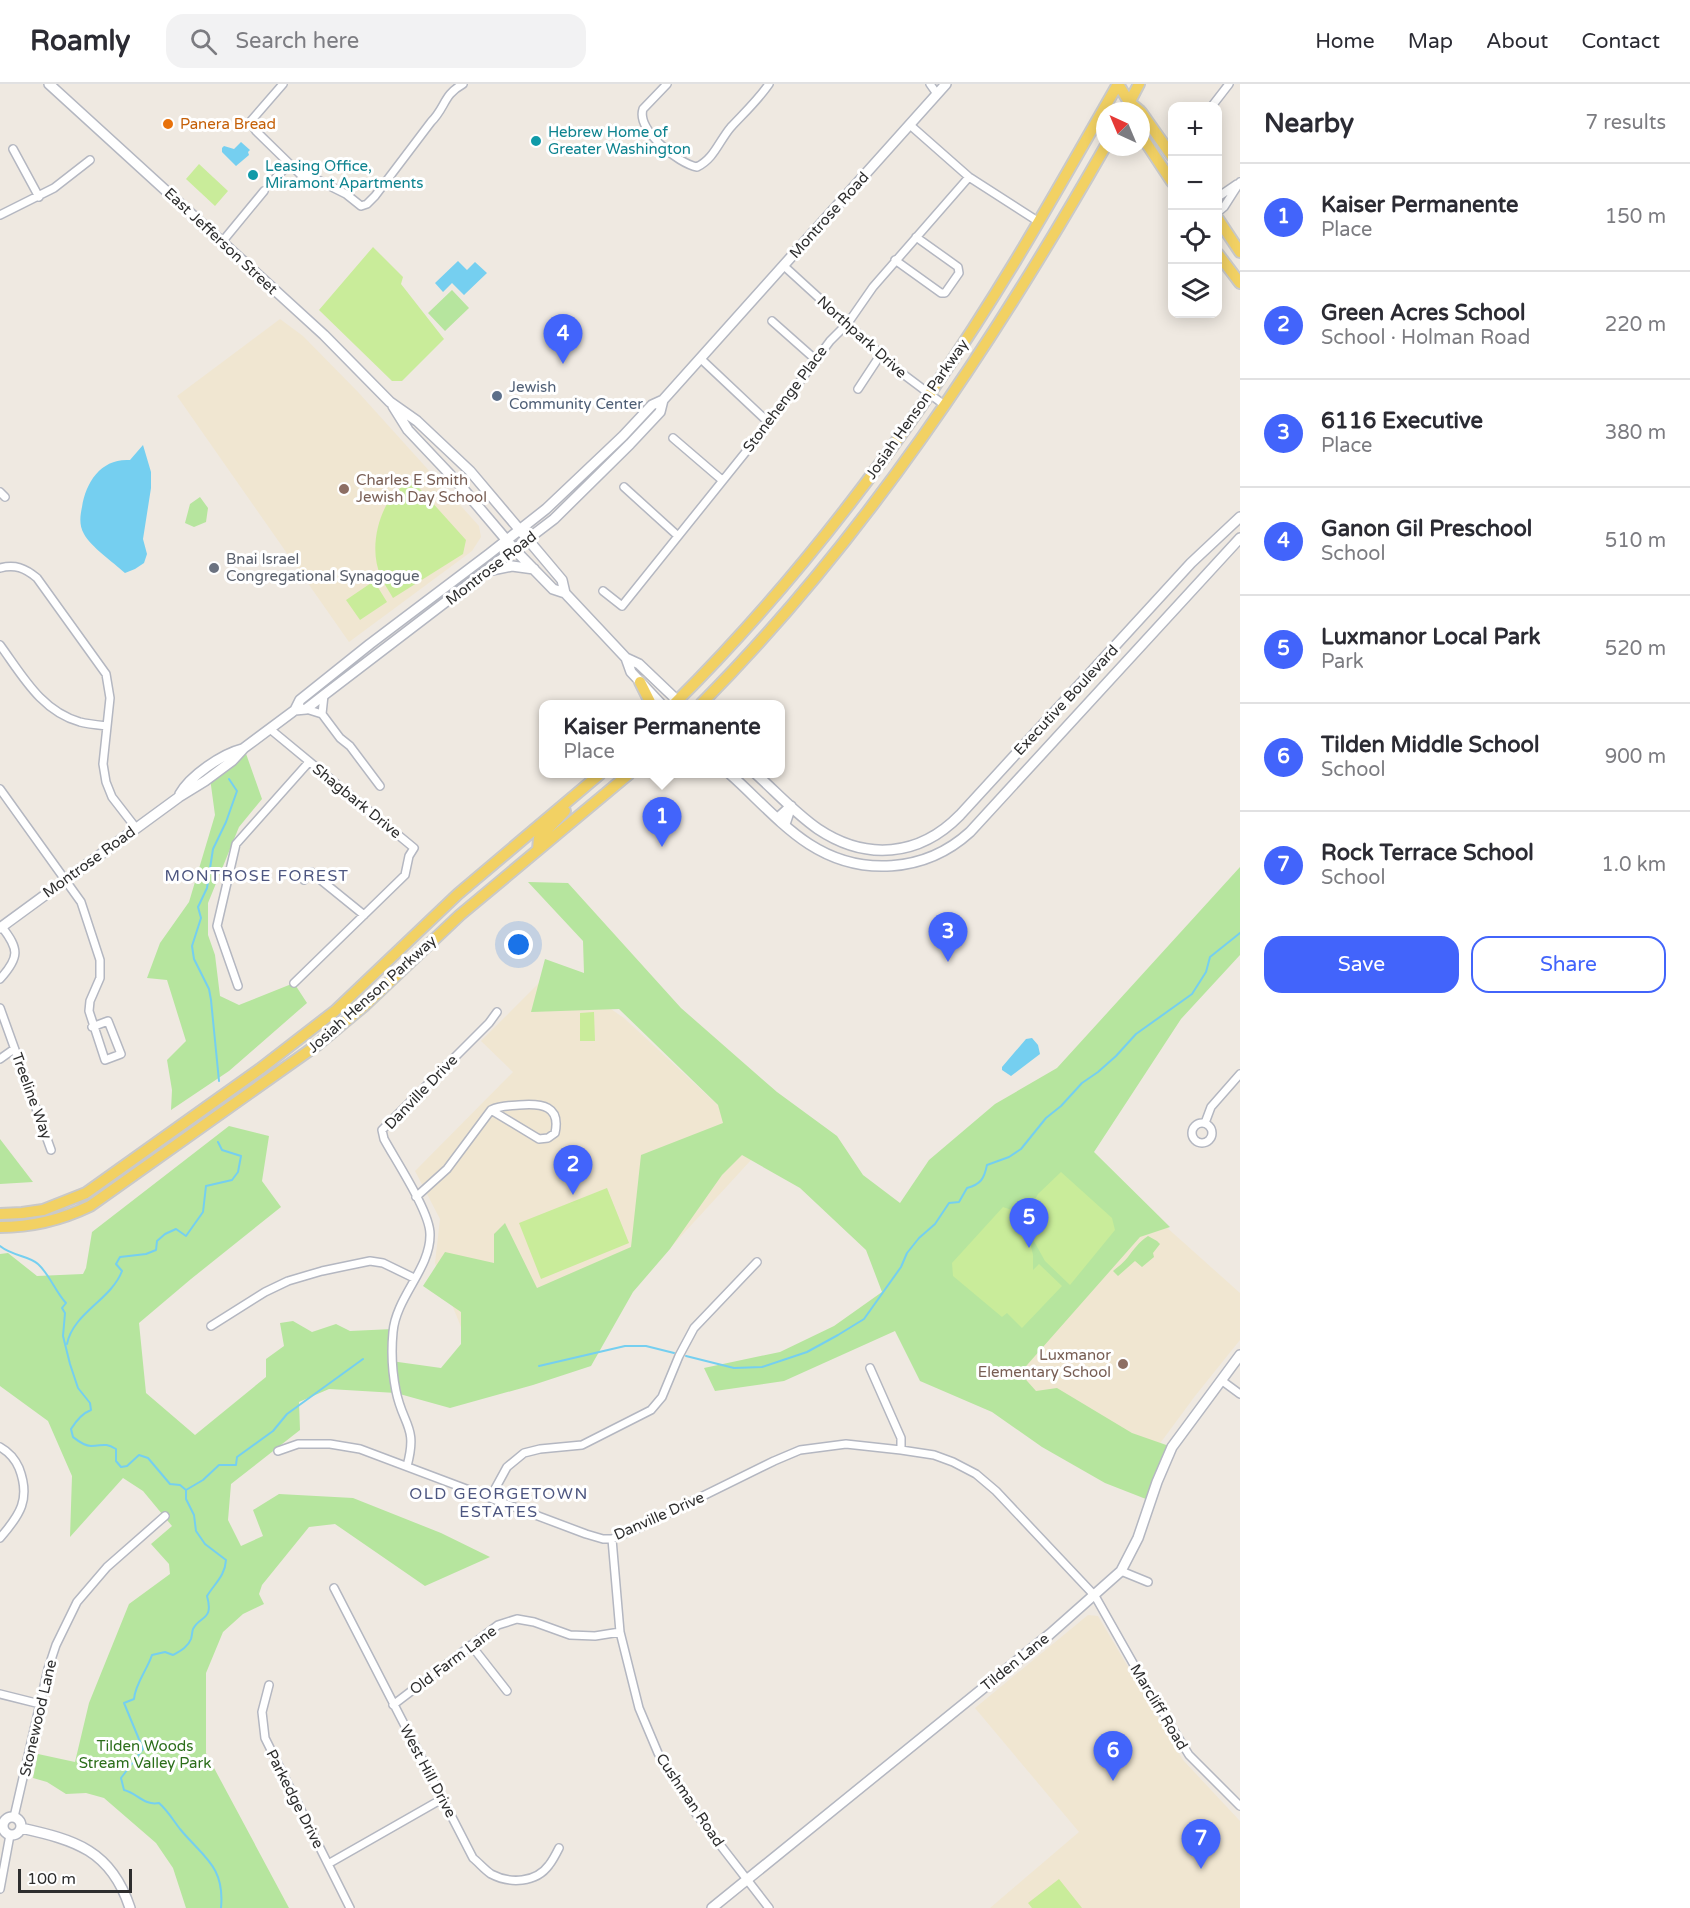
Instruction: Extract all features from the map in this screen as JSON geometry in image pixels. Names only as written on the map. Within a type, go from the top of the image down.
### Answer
[{"type":"main road","points":[[1118,84],[1126,102]]},
{"type":"main road","name":"Josiah Henson Parkway","points":[[682,700],[833,526],[881,461],[970,332],[1039,222],[1118,84]]},
{"type":"main road","points":[[1130,102],[1138,84]]},
{"type":"main road","points":[[1150,124],[1168,149]]},
{"type":"main road","points":[[1150,148],[1168,175]]},
{"type":"main road","name":"Josiah Henson Parkway","points":[[706,700],[777,624],[855,528],[987,342],[1100,156]]},
{"type":"main road","points":[[1222,225],[1240,252]]},
{"type":"main road","points":[[1222,259],[1240,283]]},
{"type":"main road","points":[[640,682],[649,700]]},
{"type":"main road","name":"Josiah Henson Parkway","points":[[0,1214],[33,1212],[54,1207],[86,1193],[287,1048],[349,999],[458,894],[595,778]]},
{"type":"main road","name":"Josiah Henson Parkway","points":[[5,1227],[44,1223],[90,1206],[284,1070],[365,1005],[460,915],[624,778]]},
{"type":"main road","points":[[538,850],[538,840],[541,835],[565,811],[582,789]]},
{"type":"street","name":"East Jefferson Street","points":[[49,84],[324,335],[390,402],[417,421],[470,471],[562,580],[565,593]]},
{"type":"street","points":[[283,84],[250,122],[255,131],[302,175],[316,179],[346,194],[360,206],[367,204],[441,112],[446,97],[452,90],[463,84]]},
{"type":"street","points":[[667,84],[643,109],[643,124],[655,138],[686,165],[697,167],[710,159],[730,128],[760,97],[769,84]]},
{"type":"street","points":[[930,84],[937,94]]},
{"type":"street","name":"Montrose Road","points":[[1,927],[179,796],[210,778],[244,748],[295,710],[300,700],[546,509],[652,405],[663,400],[946,84]]},
{"type":"street","points":[[1215,102],[1229,84]]},
{"type":"street","points":[[910,125],[969,177],[1039,222]]},
{"type":"street","points":[[13,149],[39,197]]},
{"type":"street","points":[[0,215],[54,188],[90,160]]},
{"type":"street","points":[[271,183],[289,165]]},
{"type":"street","name":"Stonehenge Place","points":[[603,591],[622,606],[769,423],[830,341],[848,323],[895,260],[969,177]]},
{"type":"street","points":[[1222,194],[1240,183]]},
{"type":"street","points":[[1220,210],[1240,183]]},
{"type":"street","points":[[222,242],[264,190]]},
{"type":"street","points":[[895,260],[941,293],[945,293],[950,288],[959,273],[958,267],[916,237]]},
{"type":"street","name":"Northpark Drive","points":[[784,266],[899,371],[943,404]]},
{"type":"street","points":[[772,321],[816,360]]},
{"type":"street","points":[[858,389],[882,354]]},
{"type":"street","points":[[701,359],[769,423]]},
{"type":"street","name":"Montrose Road","points":[[306,709],[528,540],[577,498],[660,412],[663,400]]},
{"type":"street","name":"East Jefferson Street","points":[[390,402],[408,430],[459,484],[515,550],[553,589],[565,593],[626,658],[639,664],[674,700]]},
{"type":"street","points":[[673,438],[722,480]]},
{"type":"street","points":[[624,487],[678,536]]},
{"type":"street","name":"Executive Boulevard","points":[[791,806],[810,823],[829,835],[874,851],[907,847],[937,835],[954,821],[1209,545],[1240,517]]},
{"type":"street","name":"Executive Boulevard","points":[[782,821],[808,843],[848,862],[874,866],[908,865],[946,851],[970,832],[1002,798],[1240,538]]},
{"type":"street","points":[[1209,545],[1222,557]]},
{"type":"street","points":[[0,568],[9,566],[23,568],[37,578],[106,674],[110,698],[103,764],[106,782],[112,797],[136,828]]},
{"type":"street","points":[[489,570],[512,566],[534,569]]},
{"type":"street","points":[[1162,595],[1176,607]]},
{"type":"street","points":[[0,645],[46,705],[66,717],[108,726]]},
{"type":"street","points":[[1106,656],[1126,663]]},
{"type":"street","name":"East Jefferson Street","points":[[626,658],[631,672],[657,700]]},
{"type":"street","points":[[322,714],[324,695]]},
{"type":"street","points":[[295,710],[306,709],[322,714],[380,786]]},
{"type":"street","name":"Shagbark Drive","points":[[270,729],[414,848],[409,856],[405,875],[294,983]]},
{"type":"street","points":[[1033,736],[1046,750]]},
{"type":"street","points":[[238,986],[218,926],[236,844],[309,762]]},
{"type":"street","points":[[734,778],[782,821],[791,806],[760,778]]},
{"type":"street","points":[[988,784],[1002,798]]},
{"type":"street","points":[[0,789],[81,902],[100,960],[100,978],[90,1001],[92,1027],[105,1060],[121,1054],[108,1020],[92,1027]]},
{"type":"street","points":[[304,880],[311,872],[364,915]]},
{"type":"street","points":[[0,979],[16,955],[15,946],[1,927]]},
{"type":"street","name":"Treeline Way","points":[[0,1008],[51,1150]]},
{"type":"street","name":"Danville Drive","points":[[497,1012],[489,1023],[382,1130],[384,1139],[429,1225],[430,1234],[423,1263],[395,1319],[391,1361],[396,1393],[411,1432],[412,1447],[406,1466],[586,1534],[612,1539],[800,1450],[846,1444],[901,1450],[944,1459],[976,1474],[996,1491],[1095,1596]]},
{"type":"street","points":[[0,1059],[14,1049]]},
{"type":"street","points":[[1204,1123],[1211,1107],[1240,1074]]},
{"type":"street","points":[[416,1197],[447,1169],[491,1110],[500,1106],[524,1104],[548,1107],[554,1113],[557,1122],[555,1133],[548,1138],[539,1139],[491,1110]]},
{"type":"street","points":[[211,1326],[265,1292],[288,1281],[322,1271],[370,1262],[383,1263],[414,1278]]},
{"type":"street","points":[[490,1498],[507,1467],[524,1453],[582,1445],[651,1410],[662,1396],[694,1328],[757,1262]]},
{"type":"street","name":"Tilden Lane","points":[[712,1908],[1095,1596],[1121,1571],[1138,1538],[1157,1482],[1172,1447],[1240,1355]]},
{"type":"street","points":[[870,1368],[901,1438],[901,1450]]},
{"type":"street","points":[[1221,1380],[1240,1394]]},
{"type":"street","points":[[278,1451],[298,1444],[330,1444],[360,1449],[406,1466]]},
{"type":"street","points":[[0,1447],[16,1461],[25,1489],[22,1505],[13,1523],[0,1538]]},
{"type":"street","name":"Stonewood Lane","points":[[14,1817],[56,1645],[77,1602],[107,1567],[165,1516]]},
{"type":"street","name":"Cushman Road","points":[[612,1539],[620,1632],[639,1708],[658,1753],[697,1815],[769,1908]]},
{"type":"street","points":[[1121,1571],[1148,1582]]},
{"type":"street","name":"West Hill Drive","points":[[334,1588],[473,1858],[491,1874],[506,1879],[530,1879],[542,1873],[550,1865],[559,1848]]},
{"type":"street","name":"Marcliff Road","points":[[1095,1596],[1189,1755],[1240,1806]]},
{"type":"street","name":"Old Farm Lane","points":[[393,1705],[498,1625],[517,1619],[534,1622],[570,1635],[595,1636],[620,1632]]},
{"type":"street","points":[[471,1645],[507,1691]]},
{"type":"street","name":"Parkedge Drive","points":[[269,1684],[262,1712],[265,1738],[350,1908]]},
{"type":"street","points":[[0,1694],[40,1704]]},
{"type":"street","points":[[328,1863],[442,1799]]},
{"type":"street","points":[[14,1817],[21,1822],[21,1828],[18,1833],[10,1835],[4,1830],[2,1824],[14,1817]]},
{"type":"street","points":[[21,1828],[79,1844],[96,1856],[111,1870],[125,1893],[130,1908]]},
{"type":"street","points":[[0,1889],[10,1835]]},
{"type":"shaded area","name":"Charles E Smith Jewish Day School","points":[[280,319],[303,336],[358,392],[479,526],[481,537],[472,551],[349,642],[177,396]]},
{"type":"shaded area","points":[[553,969],[624,1018],[763,1147],[569,1358],[472,1354],[435,1263],[440,1219],[415,1171],[513,1072],[481,1041]]},
{"type":"shaded area","name":"Luxmanor Elementary School","points":[[1145,1208],[1240,1293],[1240,1340],[1150,1457],[1010,1387],[1088,1270]]},
{"type":"shaded area","points":[[1088,1615],[1098,1616],[1183,1760],[1240,1821],[1240,1908],[990,1908],[1079,1832],[975,1708]]},
{"type":"green space","points":[[199,164],[228,191],[215,206],[186,179]]},
{"type":"green space","points":[[373,247],[403,277],[401,284],[444,339],[402,381],[392,381],[319,310]]},
{"type":"green space","points":[[452,290],[469,308],[445,331],[428,313]]},
{"type":"green space","points":[[411,479],[466,540],[463,554],[393,598],[378,568],[376,537],[385,507],[397,491]]},
{"type":"green space","points":[[200,497],[208,508],[206,522],[194,527],[185,523],[190,504]]},
{"type":"green space","points":[[374,581],[387,602],[360,620],[346,600]]},
{"type":"green space","points":[[244,748],[262,799],[239,827],[208,903],[208,935],[215,955],[220,996],[239,1005],[294,983],[307,1003],[229,1071],[171,1110],[172,1090],[167,1060],[186,1041],[167,980],[147,978],[160,943],[189,902],[215,815],[210,778]]},
{"type":"green space","name":"Tilden Woods Stream Valley Park","points":[[1240,867],[1240,955],[1181,1019],[1094,1152],[1170,1227],[1140,1237],[1020,1373],[1036,1391],[1057,1388],[1132,1433],[1172,1447],[1151,1501],[1105,1483],[1042,1447],[992,1412],[920,1381],[895,1331],[784,1381],[715,1391],[704,1368],[780,1352],[834,1326],[882,1292],[866,1250],[800,1188],[742,1155],[722,1175],[670,1249],[633,1292],[591,1366],[450,1408],[396,1393],[329,1389],[299,1402],[300,1430],[231,1484],[228,1520],[241,1546],[263,1536],[253,1510],[279,1494],[353,1498],[441,1533],[490,1557],[425,1586],[335,1524],[309,1527],[262,1585],[259,1594],[264,1604],[243,1614],[223,1632],[206,1673],[206,1753],[289,1908],[186,1908],[173,1868],[156,1843],[104,1798],[86,1793],[66,1794],[47,1782],[33,1778],[38,1754],[75,1762],[89,1703],[129,1604],[170,1574],[169,1564],[151,1544],[172,1526],[143,1491],[123,1478],[70,1537],[72,1476],[48,1421],[0,1386],[0,1254],[8,1253],[37,1276],[83,1274],[92,1232],[229,1126],[269,1136],[262,1181],[281,1207],[139,1323],[146,1393],[195,1435],[266,1377],[266,1359],[284,1346],[280,1323],[293,1321],[312,1332],[336,1324],[350,1331],[393,1329],[391,1361],[441,1368],[461,1344],[461,1312],[423,1286],[445,1252],[494,1263],[494,1234],[505,1223],[537,1288],[631,1247],[641,1155],[723,1123],[718,1105],[619,1009],[531,1012],[545,959],[584,973],[583,941],[528,882],[568,883],[681,1008],[777,1092],[837,1136],[863,1175],[900,1203],[929,1160],[995,1104],[1057,1068]]},
{"type":"green space","points":[[594,1012],[595,1041],[580,1041],[580,1013]]},
{"type":"green space","points":[[0,1139],[33,1182],[0,1184]]},
{"type":"green space","points":[[1061,1172],[1112,1218],[1115,1230],[1070,1285],[1045,1261],[1030,1234],[1032,1205],[1038,1194]]},
{"type":"green space","points":[[607,1188],[629,1243],[541,1279],[519,1223]]},
{"type":"green space","points":[[1003,1207],[1023,1214],[1033,1255],[1033,1270],[1039,1264],[1062,1286],[1022,1328],[1007,1313],[1002,1317],[953,1276],[952,1263]]},
{"type":"green space","points":[[1148,1236],[1160,1244],[1153,1253],[1154,1257],[1142,1267],[1135,1261],[1118,1276],[1113,1271]]},
{"type":"green space","points":[[1059,1879],[1082,1908],[1032,1908],[1028,1903]]},
{"type":"water","points":[[241,142],[250,150],[249,155],[236,166],[222,152],[222,148],[224,146],[234,149]]},
{"type":"water","points":[[458,261],[467,270],[475,262],[487,273],[464,295],[452,283],[443,292],[435,283]]},
{"type":"water","points":[[143,445],[151,472],[151,488],[143,539],[147,554],[144,563],[125,573],[87,539],[80,521],[87,488],[97,473],[111,463],[130,460]]},
{"type":"water","points":[[1032,1038],[1038,1045],[1040,1054],[1011,1076],[1002,1070],[1002,1067],[1026,1039]]},
{"type":"waterway","points":[[219,1081],[209,989],[194,959],[192,946],[201,918],[198,907],[207,888],[213,849],[237,791],[229,779]]},
{"type":"waterway","points":[[686,1356],[734,1368],[762,1367],[807,1352],[864,1319],[901,1267],[907,1253],[935,1224],[949,1203],[959,1202],[967,1188],[976,1185],[981,1180],[987,1165],[1009,1157],[1021,1149],[1046,1118],[1061,1106],[1082,1083],[1116,1056],[1136,1034],[1192,994],[1206,972],[1210,957],[1240,933]]},
{"type":"waterway","points":[[67,1344],[71,1333],[84,1315],[117,1281],[122,1271],[116,1264],[120,1257],[146,1254],[156,1250],[157,1241],[176,1229],[186,1236],[203,1212],[206,1186],[232,1180],[238,1172],[241,1156],[222,1150],[218,1142]]},
{"type":"waterway","points":[[0,1246],[38,1264],[66,1303],[62,1308],[65,1313],[63,1336],[78,1388],[90,1403],[91,1410],[77,1420],[71,1429],[73,1437],[86,1445],[106,1445],[116,1449],[116,1461],[121,1467],[127,1466],[139,1455],[148,1458],[170,1484],[180,1485],[186,1490],[186,1499],[194,1515],[196,1531],[205,1544],[226,1560],[222,1575],[207,1596],[209,1610],[193,1629],[188,1644],[173,1655],[165,1652],[152,1655],[134,1699],[124,1703],[143,1749],[121,1778],[124,1790],[149,1803],[159,1803],[211,1863],[220,1882],[221,1908]]},
{"type":"waterway","points":[[539,1366],[625,1346],[646,1346],[674,1353]]},
{"type":"waterway","points":[[186,1490],[203,1480],[219,1465],[236,1465],[237,1457],[273,1431],[287,1414],[363,1359]]},
{"type":"place","name":"Panera Bread","points":[[168,124]]},
{"type":"place","name":"Hebrew Home of Greater Washington","points":[[536,141]]},
{"type":"place","name":"Leasing Office, Miramont Apartments","points":[[253,175]]},
{"type":"place","name":"Ganon Gil Preschool","points":[[563,364]]},
{"type":"place","name":"Jewish Community Center","points":[[497,396]]},
{"type":"place","name":"Charles E Smith Jewish Day School","points":[[344,489]]},
{"type":"place","name":"Bnai Israel Congregational Synagogue","points":[[214,568]]},
{"type":"place","name":"Kaiser Permanente","points":[[662,847]]},
{"type":"place","name":"6116 Executive","points":[[948,962]]},
{"type":"place","name":"Green Acres School","points":[[573,1195]]},
{"type":"place","name":"Luxmanor Local Park","points":[[1029,1248]]},
{"type":"place","name":"Luxmanor Elementary School","points":[[1123,1364]]},
{"type":"place","name":"Tilden Middle School","points":[[1113,1781]]},
{"type":"place","name":"Rock Terrace School","points":[[1201,1869]]},
{"type":"district","name":"MONTROSE FOREST","points":[[257,876]]},
{"type":"district","name":"OLD GEORGETOWN ESTATES","points":[[499,1503]]}]
